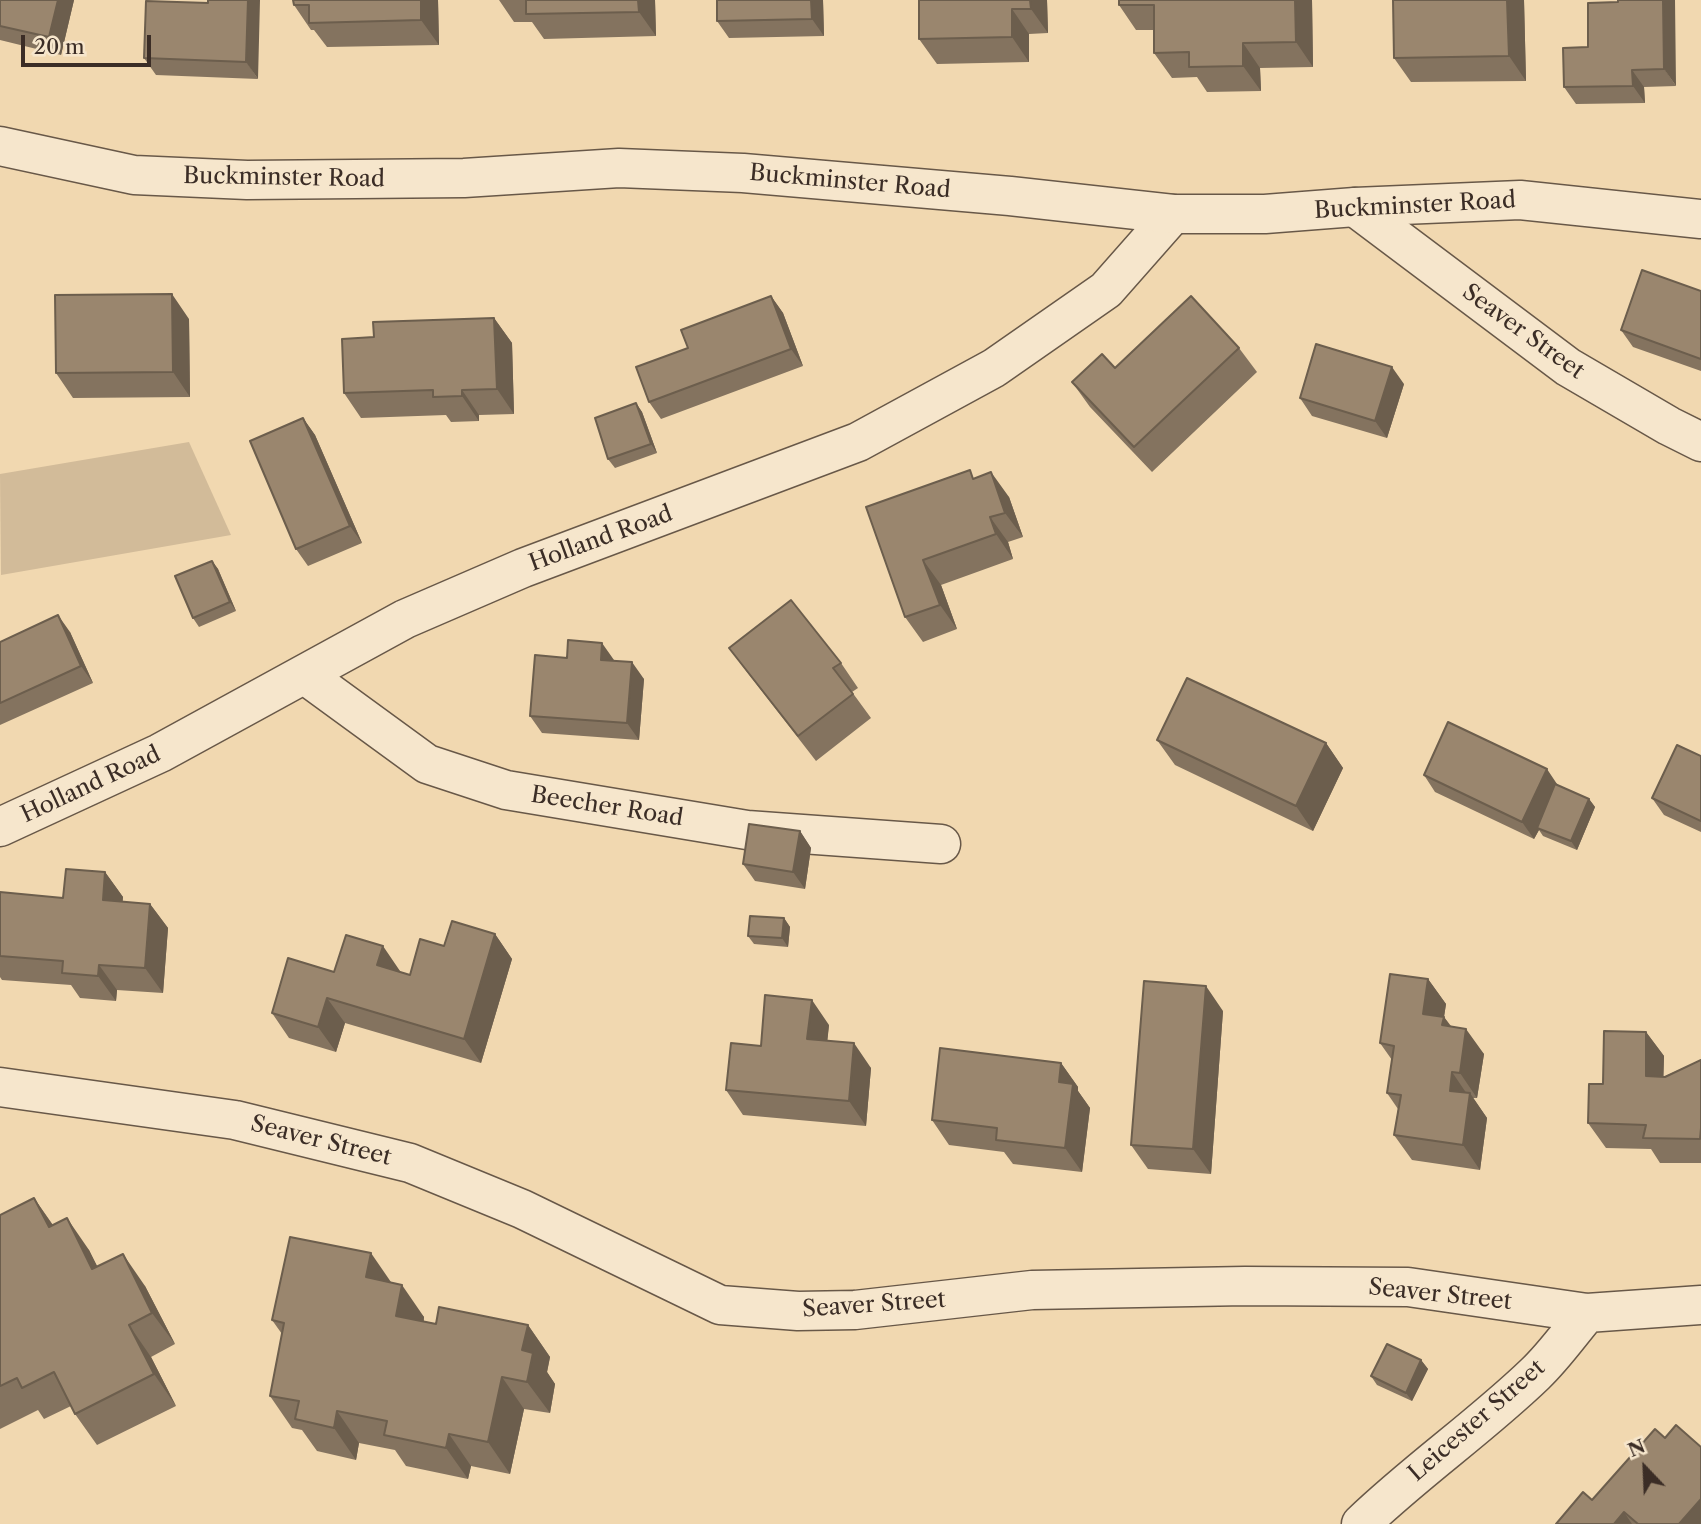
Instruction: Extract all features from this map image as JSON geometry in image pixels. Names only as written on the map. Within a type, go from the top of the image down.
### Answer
[{"type":"street","name":"Buckminster Road","points":[[0,146],[134,175],[247,180],[464,178],[620,168],[743,173],[1010,196],[1173,214],[1265,214],[1520,200],[1701,219]]},
{"type":"street","name":"Seaver Street","points":[[1355,207],[1568,367],[1701,442]]},
{"type":"street","name":"Holland Road","points":[[0,827],[160,753],[405,619],[523,568],[757,481],[869,436],[995,368],[1106,290],[1173,214]]},
{"type":"street","name":"Beecher Road","points":[[305,675],[426,764],[506,790],[747,830],[941,844]]},
{"type":"street","name":"Seaver Street","points":[[0,1087],[235,1120],[410,1163],[522,1209],[720,1305],[797,1311],[855,1310],[1032,1290],[1245,1286],[1396,1287],[1587,1312],[1701,1305]]},
{"type":"street","name":"Leicester Street","points":[[1361,1524],[1537,1373],[1587,1312]]},
{"type":"shaded area","points":[[189,442],[231,535],[1,575],[0,474]]},
{"type":"building","points":[[0,0],[58,0],[49,37],[0,26]]},
{"type":"building","points":[[208,0],[248,0],[246,62],[144,58],[146,1],[208,3]]},
{"type":"building","points":[[293,0],[421,0],[421,20],[309,23],[309,5],[294,5]]},
{"type":"building","points":[[526,0],[638,0],[639,12],[526,14]]},
{"type":"building","points":[[717,0],[811,0],[812,19],[717,21]]},
{"type":"building","points":[[919,0],[1030,0],[1031,9],[1012,9],[1012,37],[919,39]]},
{"type":"building","points":[[1119,0],[1295,0],[1296,42],[1243,43],[1243,66],[1189,67],[1189,52],[1154,53],[1154,5],[1119,5]]},
{"type":"building","points":[[1393,0],[1507,0],[1509,56],[1394,58]]},
{"type":"building","points":[[1663,0],[1664,69],[1632,70],[1633,86],[1564,87],[1563,48],[1588,47],[1588,3]]},
{"type":"building","points":[[1642,270],[1701,291],[1701,359],[1621,330]]},
{"type":"building","points":[[172,294],[173,372],[56,373],[55,295]]},
{"type":"building","points":[[771,296],[791,349],[649,402],[636,367],[688,348],[681,330]]},
{"type":"building","points":[[1191,296],[1239,348],[1134,447],[1072,382],[1102,354],[1115,368]]},
{"type":"building","points":[[494,318],[497,389],[462,390],[462,396],[433,397],[433,390],[344,393],[342,339],[374,337],[373,322]]},
{"type":"building","points":[[1316,344],[1392,367],[1375,421],[1300,398]]},
{"type":"building","points":[[636,403],[651,444],[608,459],[595,418]]},
{"type":"building","points":[[303,418],[350,526],[296,549],[250,441]]},
{"type":"building","points":[[970,470],[973,479],[991,472],[1005,513],[990,517],[996,534],[923,560],[940,605],[905,617],[866,507]]},
{"type":"building","points":[[212,561],[230,602],[193,618],[175,576]]},
{"type":"building","points":[[791,600],[841,663],[833,668],[853,694],[798,736],[729,648]]},
{"type":"building","points":[[58,615],[81,666],[0,703],[0,642]]},
{"type":"building","points":[[568,640],[602,643],[601,660],[632,662],[627,723],[530,716],[535,655],[567,658]]},
{"type":"building","points":[[1187,678],[1326,743],[1296,806],[1157,740]]},
{"type":"building","points":[[1448,722],[1547,769],[1522,822],[1424,775]]},
{"type":"building","points":[[1677,745],[1701,756],[1701,821],[1652,798]]},
{"type":"building","points":[[1555,784],[1589,799],[1571,841],[1537,828]]},
{"type":"building","points":[[749,824],[800,831],[793,872],[743,864]]},
{"type":"building","points":[[66,869],[105,872],[103,900],[150,904],[145,968],[99,965],[98,976],[62,973],[63,961],[0,956],[0,892],[63,898]]},
{"type":"building","points":[[750,916],[784,918],[782,938],[748,936]]},
{"type":"building","points":[[452,921],[495,934],[464,1039],[327,998],[318,1027],[272,1013],[288,958],[334,972],[346,935],[383,946],[377,965],[410,975],[420,939],[444,946]]},
{"type":"building","points":[[1390,974],[1428,979],[1423,1014],[1444,1017],[1442,1025],[1466,1029],[1460,1073],[1452,1072],[1450,1091],[1470,1093],[1463,1145],[1394,1135],[1401,1095],[1387,1093],[1394,1046],[1380,1043]]},
{"type":"building","points":[[1144,981],[1206,986],[1193,1149],[1131,1145]]},
{"type":"building","points":[[765,995],[812,1000],[807,1039],[854,1043],[849,1101],[726,1090],[731,1043],[761,1046]]},
{"type":"building","points":[[1604,1031],[1646,1032],[1646,1076],[1665,1077],[1701,1060],[1700,1139],[1643,1138],[1646,1125],[1588,1123],[1589,1084],[1603,1084]]},
{"type":"building","points":[[940,1048],[1061,1063],[1059,1082],[1073,1084],[1065,1148],[996,1140],[997,1128],[932,1120]]},
{"type":"building","points":[[34,1198],[49,1227],[67,1218],[92,1269],[123,1254],[152,1313],[129,1325],[154,1374],[75,1414],[54,1372],[22,1388],[17,1378],[0,1386],[0,1215]]},
{"type":"building","points":[[290,1237],[371,1253],[366,1277],[402,1285],[396,1316],[436,1324],[439,1307],[528,1325],[522,1350],[533,1353],[527,1382],[502,1377],[488,1442],[449,1434],[446,1448],[384,1435],[387,1421],[337,1411],[334,1428],[295,1419],[299,1401],[270,1396],[284,1323],[272,1320]]},
{"type":"building","points":[[1387,1344],[1421,1360],[1406,1393],[1371,1376]]},
{"type":"building","points":[[1676,1425],[1701,1447],[1701,1499],[1679,1524],[1638,1524],[1624,1512],[1614,1524],[1556,1524],[1583,1492],[1592,1500],[1655,1429],[1665,1438]]}]
